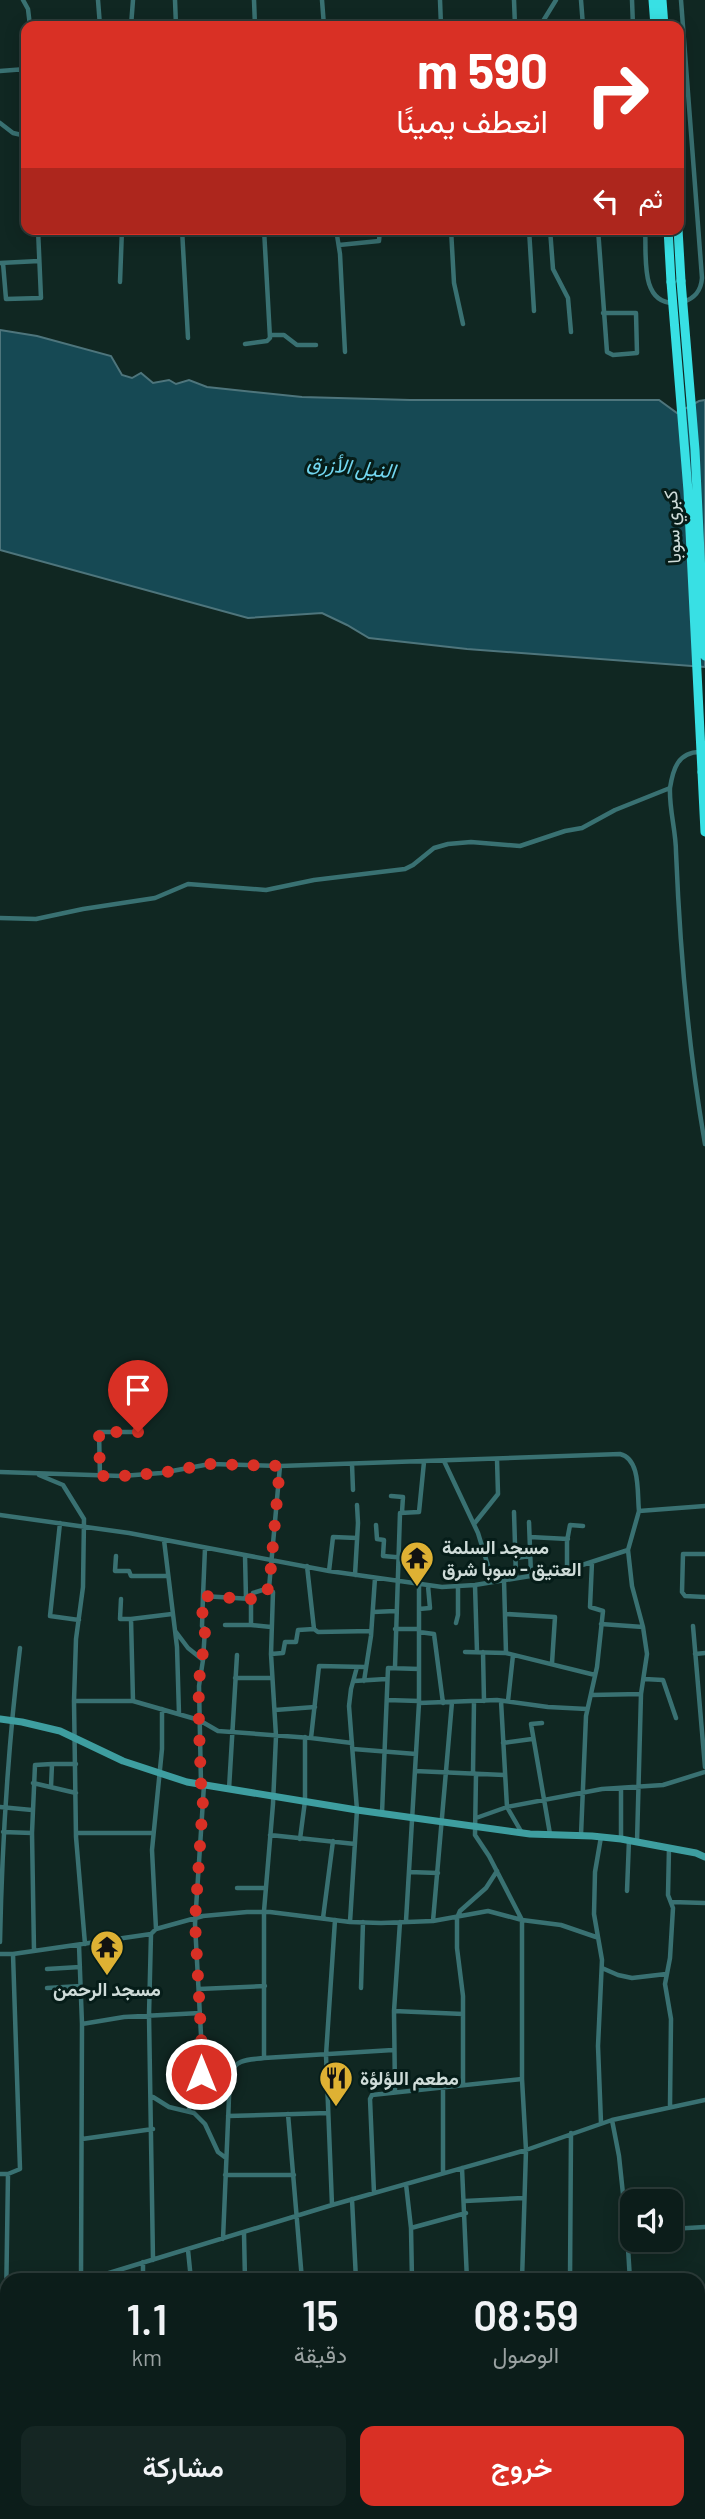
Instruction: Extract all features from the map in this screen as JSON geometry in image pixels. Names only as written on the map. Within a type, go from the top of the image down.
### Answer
[{"type":"highway","points":[[653,0],[655,21]]},
{"type":"highway","points":[[662,0],[664,21]]},
{"type":"highway","points":[[669,235],[676,281]]},
{"type":"highway","points":[[676,281],[678,235]]},
{"type":"highway","name":"كبري سوبا","points":[[676,281],[695,450],[705,656]]},
{"type":"highway","name":"كبري سوبا","points":[[676,281],[705,832]]},
{"type":"street","points":[[23,0],[28,9],[29,21]]},
{"type":"street","points":[[98,0],[100,21]]},
{"type":"street","points":[[131,21],[133,0]]},
{"type":"street","points":[[175,0],[176,21]]},
{"type":"street","points":[[254,0],[256,21]]},
{"type":"street","points":[[322,0],[324,21]]},
{"type":"street","points":[[440,0],[441,21]]},
{"type":"street","points":[[513,0],[515,21]]},
{"type":"street","points":[[543,21],[556,0]]},
{"type":"street","points":[[581,0],[583,21]]},
{"type":"street","points":[[632,0],[634,21]]},
{"type":"street","points":[[681,0],[683,21]]},
{"type":"street","points":[[645,235],[649,284],[656,298],[667,303],[679,303],[693,297],[702,288],[702,271],[684,39]]},
{"type":"street","points":[[0,72],[21,70]]},
{"type":"street","points":[[0,123],[13,133],[21,135]]},
{"type":"street","points":[[38,235],[39,261],[40,299],[6,299],[2,263],[39,261]]},
{"type":"street","points":[[120,282],[122,235]]},
{"type":"street","points":[[182,235],[188,338]]},
{"type":"street","points":[[245,344],[269,341],[264,235]]},
{"type":"street","points":[[337,235],[345,352]]},
{"type":"street","points":[[339,245],[379,240],[379,235]]},
{"type":"street","points":[[451,235],[454,283],[463,324]]},
{"type":"street","points":[[529,235],[534,311]]},
{"type":"street","points":[[550,235],[553,269],[568,298],[571,332]]},
{"type":"street","points":[[598,235],[603,313],[608,354],[637,353],[636,313],[603,313]]},
{"type":"street","points":[[270,334],[284,335],[297,345],[316,345]]},
{"type":"street","points":[[705,752],[691,752],[682,756],[674,771],[670,788],[688,1039],[705,1144]]},
{"type":"street","points":[[0,918],[36,919],[155,898],[188,884],[266,890],[314,880],[405,869],[433,848],[449,844],[471,842],[520,846],[578,829],[615,810],[670,788]]},
{"type":"street","points":[[100,1476],[99,1432],[138,1432]]},
{"type":"street","points":[[0,1472],[122,1476],[161,1473],[210,1464],[280,1466],[624,1454],[634,1466],[639,1511],[628,1550],[647,1660],[641,1694],[638,1788],[629,1840],[627,1891]]},
{"type":"street","points":[[474,1524],[498,1494],[497,1459]]},
{"type":"street","points":[[444,1461],[474,1524],[494,1581]]},
{"type":"street","points":[[402,1512],[419,1512],[424,1462]]},
{"type":"street","points":[[352,1464],[353,1490]]},
{"type":"street","points":[[248,1599],[253,1593],[269,1589],[280,1466]]},
{"type":"street","points":[[32,1473],[63,1485],[82,1512],[85,1526],[74,1701],[76,1833],[82,1944],[80,1967],[84,2273]]},
{"type":"street","points":[[391,1496],[402,1496],[396,1582],[395,1667]]},
{"type":"street","points":[[355,1575],[357,1505]]},
{"type":"street","points":[[639,1511],[705,1506]]},
{"type":"street","points":[[514,1512],[516,1577]]},
{"type":"street","points":[[0,1515],[85,1526],[329,1571],[428,1586],[458,1587],[567,1570],[628,1550]]},
{"type":"street","points":[[529,1522],[531,1575]]},
{"type":"street","points":[[60,1523],[50,1616],[79,1620]]},
{"type":"street","points":[[376,1525],[377,1539],[384,1541],[383,1556],[418,1559],[420,1552],[427,1553]]},
{"type":"street","points":[[567,1570],[570,1525],[583,1527]]},
{"type":"street","points":[[329,1571],[333,1537],[357,1538]]},
{"type":"street","points":[[530,1537],[568,1539]]},
{"type":"street","points":[[164,1540],[175,1631],[179,1714]]},
{"type":"street","points":[[189,2111],[190,2075],[203,2072],[196,1918],[203,1785],[199,1676],[205,1629],[202,1626],[205,1548]]},
{"type":"street","points":[[705,1554],[683,1554],[682,1591],[685,1597],[705,1597]]},
{"type":"street","points":[[245,1555],[251,1625]]},
{"type":"street","points":[[116,1556],[115,1571],[129,1572],[131,1576],[167,1576]]},
{"type":"street","points":[[516,1558],[530,1556]]},
{"type":"street","points":[[581,1835],[587,1709],[595,1675],[603,1610],[590,1607],[592,1562]]},
{"type":"street","points":[[307,1566],[314,1629]]},
{"type":"street","points":[[363,1681],[371,1631],[375,1578]]},
{"type":"street","points":[[504,1580],[506,1653]]},
{"type":"street","points":[[395,2092],[394,2011],[410,1872],[419,1702],[419,1585]]},
{"type":"street","points":[[475,1585],[484,1700]]},
{"type":"street","points":[[419,1609],[430,1608],[428,1586]]},
{"type":"street","points":[[456,1623],[458,1587]]},
{"type":"street","points":[[264,2058],[264,1911],[276,1736],[271,1654],[273,1592]]},
{"type":"street","points":[[203,1596],[248,1599]]},
{"type":"street","points":[[121,1599],[120,1619],[172,1614]]},
{"type":"street","points":[[373,1612],[395,1611]]},
{"type":"street","points":[[506,1614],[555,1617],[552,1663]]},
{"type":"street","points":[[131,1619],[133,1701]]},
{"type":"street","points":[[601,1624],[643,1627]]},
{"type":"street","points":[[225,1625],[271,1626]]},
{"type":"street","points":[[475,1821],[506,1807],[621,1788],[669,1784],[705,1770],[693,1626]]},
{"type":"street","points":[[395,1629],[433,1633],[443,1703]]},
{"type":"street","points":[[271,1654],[284,1653],[285,1642],[296,1642],[298,1630],[371,1631]]},
{"type":"street","points":[[175,1631],[188,1648],[203,1660]]},
{"type":"street","points":[[0,1942],[3,1784],[20,1648]]},
{"type":"street","points":[[465,1652],[506,1653],[595,1675]]},
{"type":"street","points":[[695,1654],[705,1653]]},
{"type":"street","points":[[229,1789],[236,1654]]},
{"type":"street","points":[[508,1701],[513,1655]]},
{"type":"street","points":[[300,1839],[308,1737],[315,1706],[319,1666],[365,1667]]},
{"type":"street","points":[[350,1922],[357,1810],[349,1706],[357,1667]]},
{"type":"street","points":[[382,1814],[387,1668],[419,1669]]},
{"type":"street","points":[[235,1678],[272,1678]]},
{"type":"street","points":[[644,1679],[660,1678],[664,1681],[676,1718]]},
{"type":"street","points":[[354,1681],[386,1679]]},
{"type":"street","points":[[590,1695],[641,1694]]},
{"type":"street","points":[[387,1700],[443,1703],[508,1701],[587,1709]]},
{"type":"street","points":[[74,1701],[133,1701],[199,1720],[218,1731],[308,1737],[416,1754]]},
{"type":"street","points":[[474,1701],[476,1838],[497,1871],[522,1920],[522,2079],[526,2150],[522,2273]]},
{"type":"street","points":[[501,1701],[506,1807],[522,1833]]},
{"type":"street","points":[[433,1921],[452,1702]]},
{"type":"street","points":[[275,1710],[315,1706]]},
{"type":"street","points":[[156,1929],[153,1833],[160,1775],[162,1709]]},
{"type":"street","points":[[0,1719],[41,1726],[75,1737],[106,1754],[160,1775],[203,1785],[382,1814],[442,1821],[475,1821],[522,1833],[629,1840],[705,1857]]},
{"type":"street","points":[[542,1723],[531,1723],[532,1739],[550,1835]]},
{"type":"street","points":[[503,1743],[532,1739]]},
{"type":"street","points":[[34,1951],[32,1833],[35,1764],[76,1764]]},
{"type":"street","points":[[51,1787],[52,1764]]},
{"type":"street","points":[[415,1771],[504,1775]]},
{"type":"street","points":[[33,1783],[76,1793]]},
{"type":"street","points":[[621,1788],[629,1840]]},
{"type":"street","points":[[2,1807],[33,1810]]},
{"type":"street","points":[[3,1832],[32,1833]]},
{"type":"street","points":[[76,1833],[153,1833]]},
{"type":"street","points":[[270,1835],[355,1844]]},
{"type":"street","points":[[601,1837],[595,1872],[594,1914],[602,1968],[598,2046],[601,2123]]},
{"type":"street","points":[[323,1918],[332,1841]]},
{"type":"street","points":[[669,1848],[668,1895],[672,1902],[666,1989],[671,2019],[670,2106]]},
{"type":"street","points":[[463,2084],[463,2014],[457,1918],[460,1911],[486,1888],[497,1871]]},
{"type":"street","points":[[410,1872],[438,1873]]},
{"type":"street","points":[[237,1888],[265,1888]]},
{"type":"street","points":[[672,1902],[705,1903]]},
{"type":"street","points":[[0,1954],[151,1934],[156,1929],[216,1914],[264,1911],[350,1922],[403,1922],[457,1918],[488,1911],[522,1920],[561,1925],[596,1937]]},
{"type":"street","points":[[332,2205],[326,2055],[335,1920]]},
{"type":"street","points":[[361,1988],[363,1922]]},
{"type":"street","points":[[151,1934],[149,2015],[153,2129],[153,2260]]},
{"type":"street","points":[[0,2174],[20,2169],[13,1954]]},
{"type":"street","points":[[47,1969],[80,1967]]},
{"type":"street","points":[[602,1968],[632,1978],[666,1974]]},
{"type":"street","points":[[47,1988],[81,1986]]},
{"type":"street","points":[[199,1989],[265,1986]]},
{"type":"street","points":[[394,2011],[463,2014]]},
{"type":"street","points":[[82,2024],[149,2015],[200,2013]]},
{"type":"street","points":[[223,2239],[230,2077],[233,2068],[243,2060],[393,2050]]},
{"type":"street","points":[[374,2193],[370,2097],[374,2094],[522,2079]]},
{"type":"street","points":[[443,2086],[443,2173]]},
{"type":"street","points":[[152,2096],[169,2107],[189,2111],[205,2124],[218,2151],[226,2158]]},
{"type":"street","points":[[113,2273],[352,2199],[526,2150],[611,2120],[705,2100]]},
{"type":"street","points":[[228,2116],[328,2113]]},
{"type":"street","points":[[288,2114],[302,2273]]},
{"type":"street","points":[[611,2120],[623,2189]]},
{"type":"street","points":[[82,2139],[153,2129]]},
{"type":"street","points":[[570,2273],[571,2133]]},
{"type":"street","points":[[462,2168],[467,2273]]},
{"type":"street","points":[[7,2273],[8,2174]]},
{"type":"street","points":[[225,2175],[294,2175]]},
{"type":"street","points":[[406,2184],[412,2273]]},
{"type":"street","points":[[465,2201],[523,2197]]},
{"type":"street","points":[[352,2199],[356,2273]]},
{"type":"street","points":[[411,2228],[466,2213]]},
{"type":"street","points":[[683,2228],[705,2227]]},
{"type":"street","points":[[244,2233],[245,2273]]},
{"type":"street","points":[[188,2250],[190,2273]]},
{"type":"street","points":[[629,2252],[630,2273]]},
{"type":"street","points":[[143,2262],[143,2273]]},
{"type":"water","name":"النيل الأزرق","points":[[0,330],[37,336],[111,356],[122,375],[132,378],[141,373],[153,383],[169,380],[176,384],[189,380],[207,387],[302,397],[659,400],[677,413],[705,400],[705,667],[467,649],[369,638],[322,613],[248,618],[0,550]]},
{"type":"place","name":"مسجد السلمة العتيق - سوبا شرق","points":[[417,1588]]},
{"type":"place","name":"مسجد الرحمن","points":[[107,1977]]},
{"type":"place","name":"مطعم اللؤلؤة","points":[[336,2108]]},
{"type":"route","points":[[138,1432],[99,1432],[100,1476],[161,1473],[210,1464],[280,1466],[269,1589],[253,1593],[251,1599],[203,1596],[205,1651],[199,1676],[199,1720],[201,1784],[204,1785],[195,1921],[201,2074]]}]
